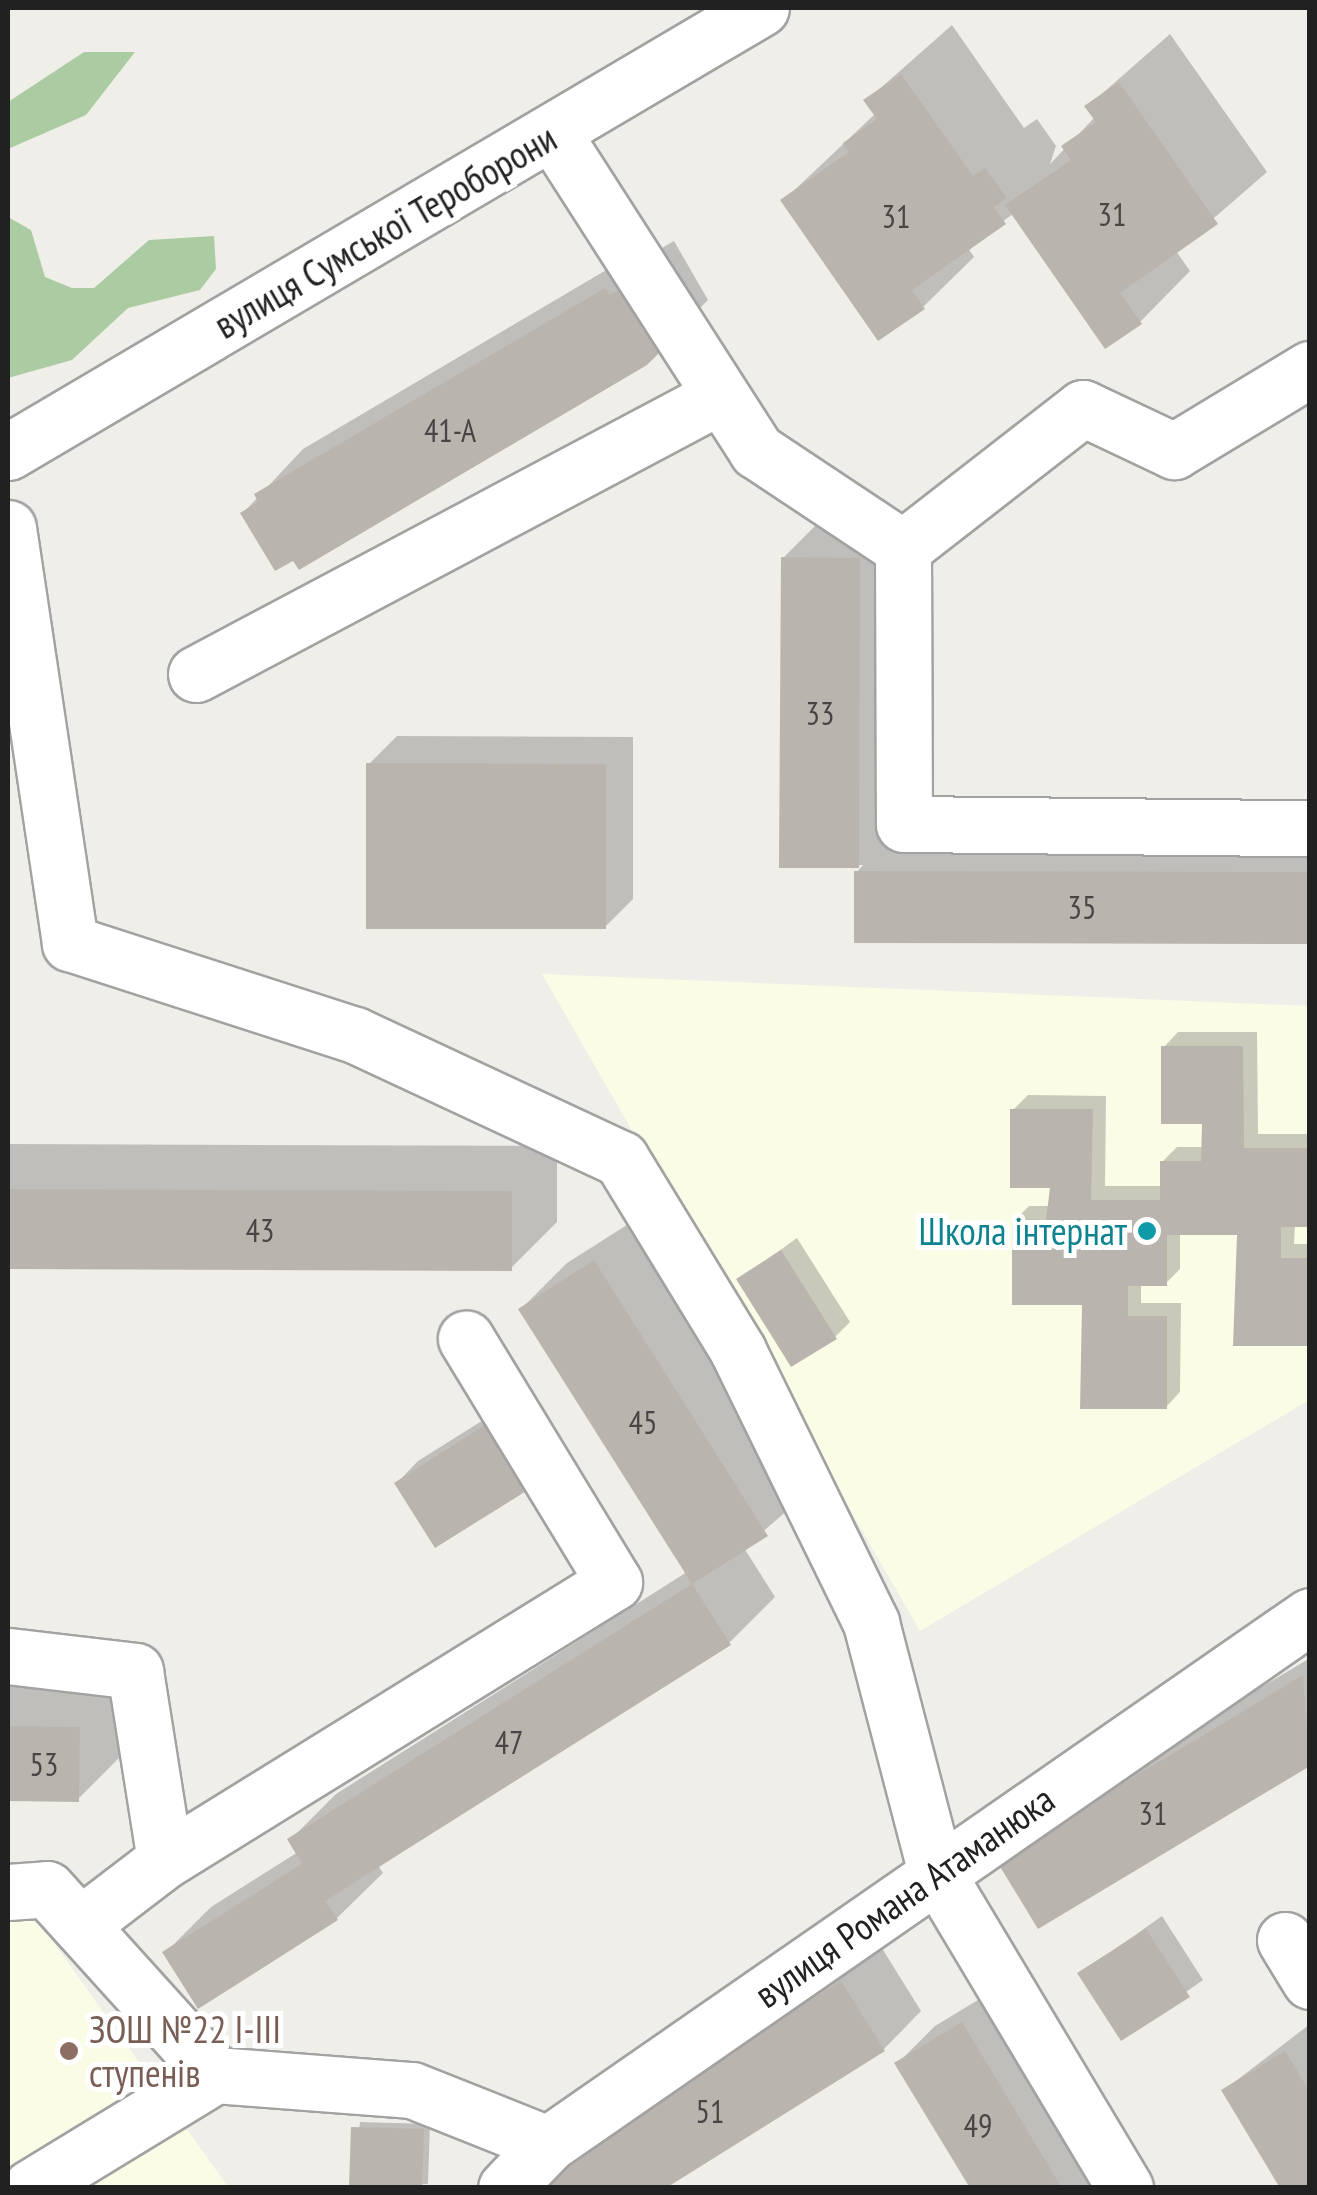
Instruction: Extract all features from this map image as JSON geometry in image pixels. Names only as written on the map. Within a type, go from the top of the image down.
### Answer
[{"type":"street","name":"вулиця Сумської Тероборони","points":[[8,452],[762,8]]},
{"type":"street","points":[[552,132],[757,451],[902,548]]},
{"type":"street","points":[[902,548],[1083,408],[1174,451],[1310,369]]},
{"type":"street","points":[[196,674],[720,396]]},
{"type":"street","points":[[8,528],[70,944],[355,1035],[620,1159],[738,1352],[871,1623],[936,1872],[1124,2188]]},
{"type":"street","points":[[902,548],[904,824],[1310,828]]},
{"type":"street","points":[[80,1925],[165,1860],[614,1582],[466,1339]]},
{"type":"street","name":"вулиця Романа Атаманюка","points":[[506,2188],[548,2144],[1310,1616]]},
{"type":"street","points":[[8,1656],[135,1671],[165,1860]]},
{"type":"street","points":[[8,1892],[46,1889],[215,2075]]},
{"type":"street","points":[[30,2188],[215,2075],[412,2090],[548,2144]]},
{"type":"shaded area","points":[[542,974],[1309,1006],[1309,1400],[920,1631]]},
{"type":"shaded area","name":"ЗОШ №22 І-ІІІ ступенів","points":[[31,1911],[228,2187],[8,2187],[8,1914]]},
{"type":"green space","points":[[84,52],[135,52],[86,115],[8,149],[8,102]]},
{"type":"green space","points":[[8,217],[31,230],[45,277],[72,288],[94,288],[149,240],[214,236],[216,269],[200,290],[128,308],[72,360],[8,378]]},
{"type":"building","points":[[901,74],[973,176],[985,168],[1007,198],[994,207],[1006,224],[912,290],[925,309],[878,341],[780,200],[849,152],[843,143],[877,119],[863,100]]},
{"type":"building","points":[[1119,82],[1218,224],[1120,293],[1142,324],[1105,349],[1005,205],[1071,160],[1061,146],[1096,122],[1084,106]]},
{"type":"building","points":[[627,285],[664,348],[647,365],[299,570],[293,561],[275,571],[240,513],[258,502],[254,494],[605,288],[610,295]]},
{"type":"building","points":[[781,557],[860,558],[859,868],[779,868]]},
{"type":"building","points":[[366,763],[606,764],[606,929],[366,929]]},
{"type":"building","points":[[854,871],[1310,872],[1310,944],[854,943]]},
{"type":"building","name":"Школа інтернат","points":[[1161,1046],[1243,1046],[1244,1148],[1310,1148],[1310,1227],[1281,1227],[1281,1258],[1310,1258],[1310,1346],[1233,1346],[1237,1235],[1167,1235],[1167,1286],[1128,1286],[1128,1316],[1167,1316],[1167,1409],[1080,1409],[1082,1305],[1012,1305],[1012,1219],[1046,1220],[1050,1188],[1010,1188],[1010,1109],[1093,1109],[1091,1200],[1160,1200],[1160,1161],[1201,1161],[1202,1124],[1161,1124]]},
{"type":"building","points":[[8,1189],[512,1191],[512,1271],[8,1269]]},
{"type":"building","points":[[781,1250],[837,1339],[791,1367],[736,1279]]},
{"type":"building","points":[[594,1260],[768,1536],[692,1584],[518,1309]]},
{"type":"building","points":[[490,1422],[531,1488],[435,1548],[394,1483]]},
{"type":"building","points":[[692,1584],[731,1645],[325,1901],[338,1920],[198,2009],[162,1952],[302,1864],[287,1839]]},
{"type":"building","points":[[1303,1675],[1310,1766],[1038,1929],[996,1860]]},
{"type":"building","points":[[8,1726],[80,1727],[79,1802],[8,1801]]},
{"type":"building","points":[[1146,1929],[1190,1997],[1121,2041],[1077,1973]]},
{"type":"building","points":[[841,1981],[885,2051],[666,2188],[545,2188],[535,2172]]},
{"type":"building","points":[[962,2022],[1062,2188],[970,2188],[894,2063]]},
{"type":"building","points":[[1285,2051],[1310,2092],[1310,2188],[1280,2188],[1221,2090]]},
{"type":"building","points":[[351,2127],[424,2129],[422,2188],[349,2188]]},
{"type":"place","name":"Школа інтернат","points":[[1147,1231]]},
{"type":"place","name":"ЗОШ №22 І-ІІІ ступенів","points":[[69,2051]]}]
